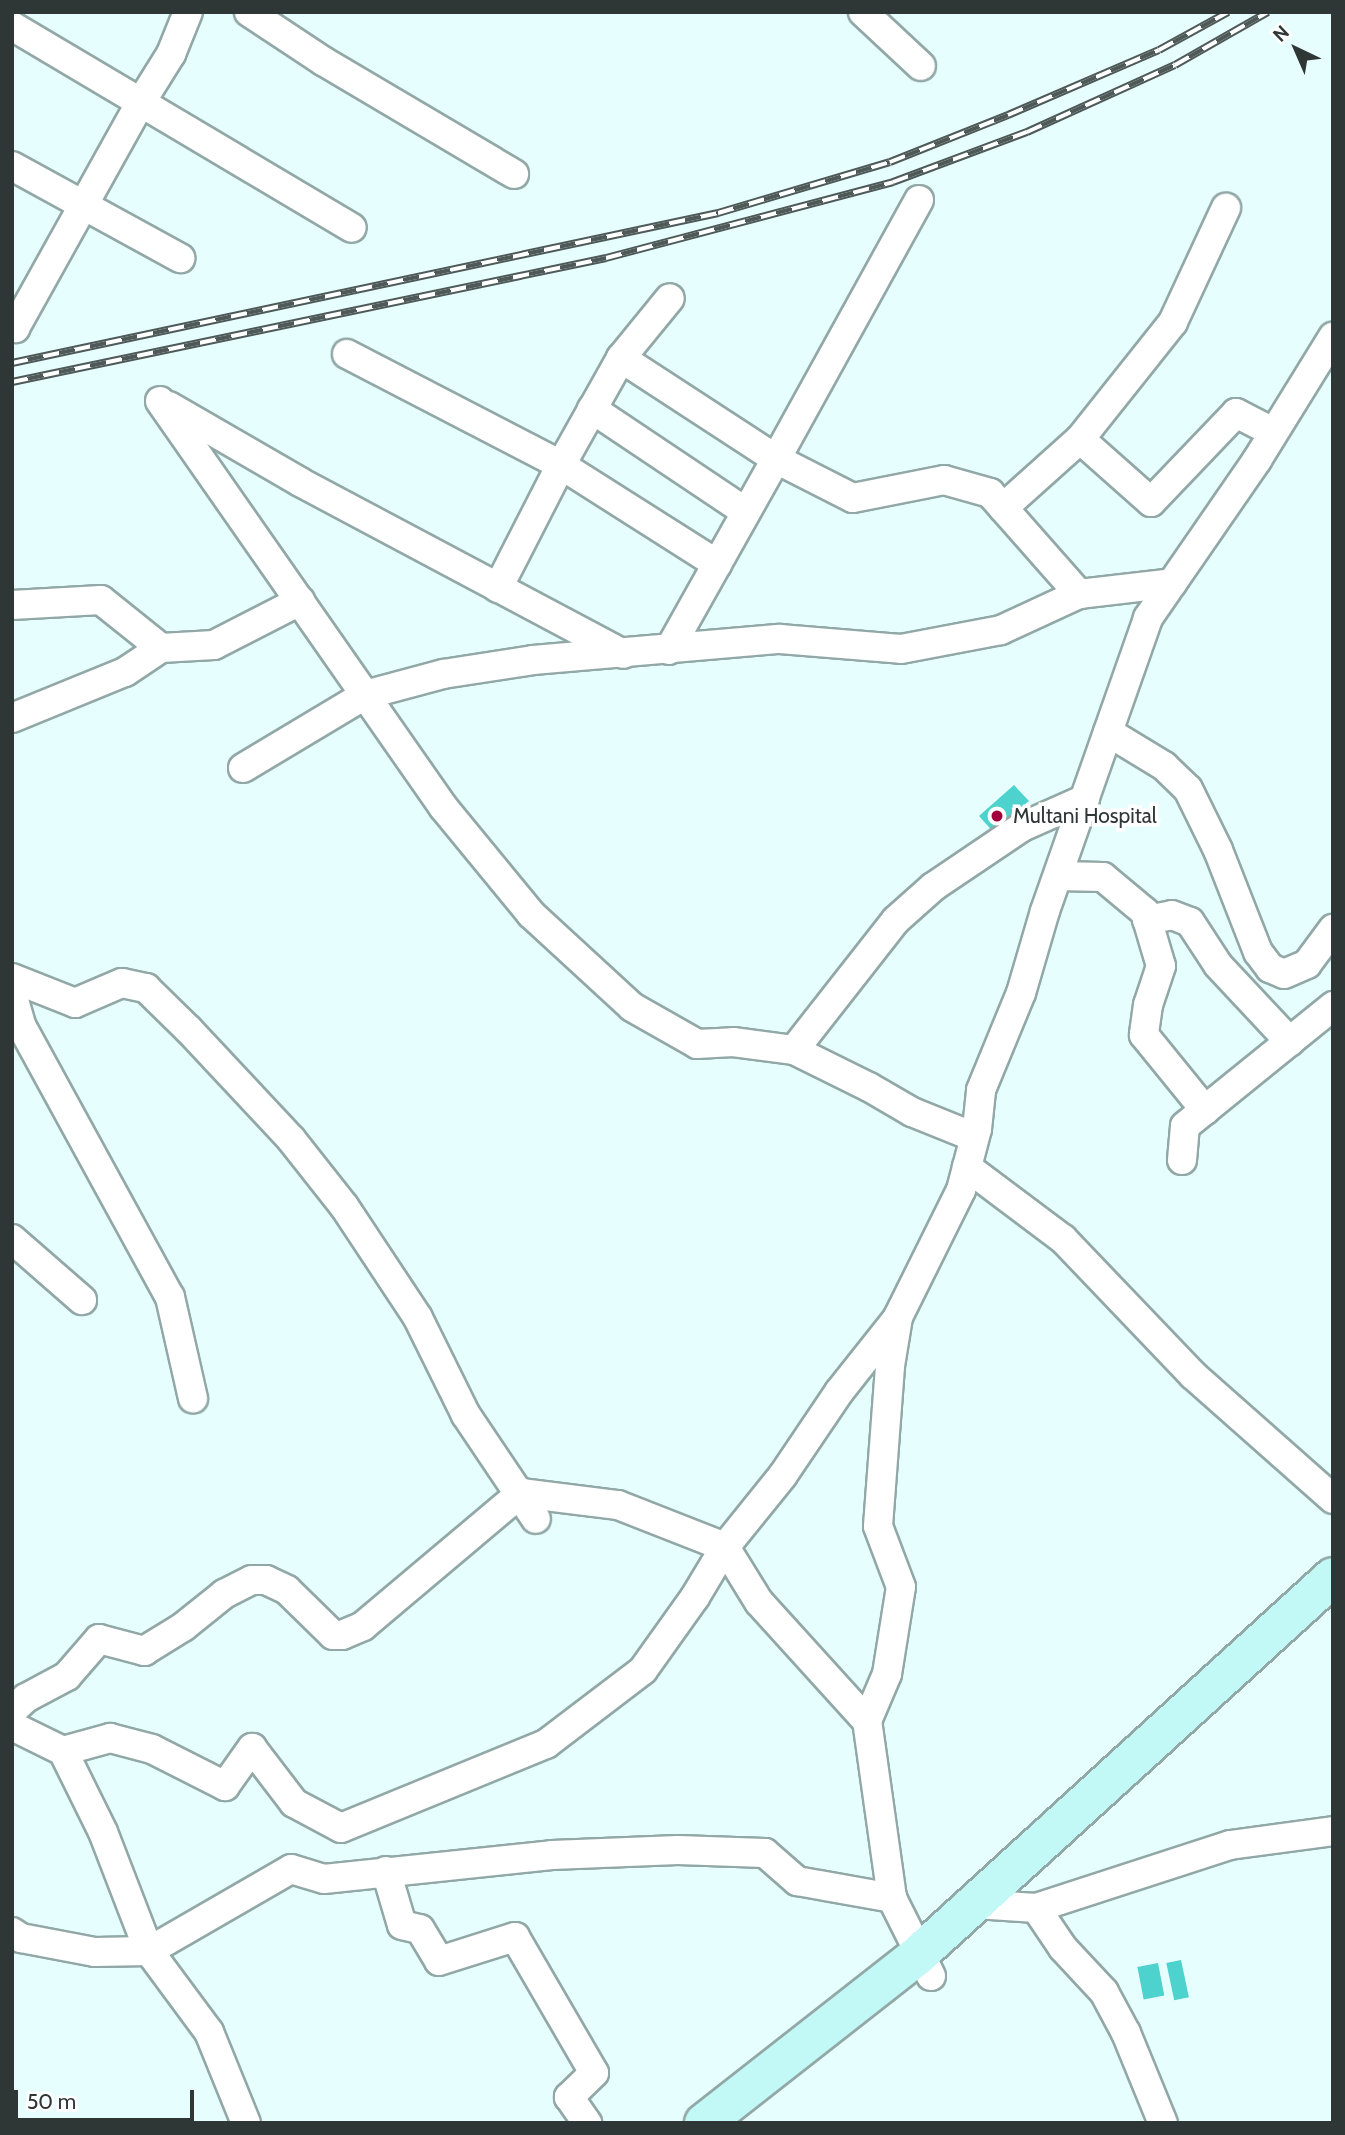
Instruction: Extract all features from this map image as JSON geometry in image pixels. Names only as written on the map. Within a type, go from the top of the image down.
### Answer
[{"type":"main road","points":[[1006,1907],[1333,1577]]},
{"type":"main road","points":[[704,2123],[1006,1907],[1333,1613]]},
{"type":"main road","points":[[743,2123],[924,1965]]},
{"type":"street","points":[[12,326],[15,328],[141,102],[171,54],[188,12]]},
{"type":"street","points":[[249,12],[323,61],[514,174]]},
{"type":"street","points":[[863,12],[921,66]]},
{"type":"street","points":[[12,26],[352,228]]},
{"type":"street","points":[[12,166],[180,258]]},
{"type":"street","points":[[669,650],[919,200]]},
{"type":"street","points":[[1003,508],[1080,439],[1172,322],[1226,208]]},
{"type":"street","points":[[498,588],[561,465],[621,358],[670,298]]},
{"type":"street","points":[[63,1751],[110,1738],[152,1749],[225,1786],[252,1748],[294,1803],[341,1828],[546,1744],[643,1670],[695,1597],[725,1548],[783,1475],[839,1392],[898,1317],[961,1190],[974,1137],[981,1090],[1021,993],[1058,876],[1148,618],[1273,432],[1333,337]]},
{"type":"street","points":[[347,354],[561,465],[717,564]]},
{"type":"street","points":[[621,358],[775,459],[853,498],[944,480],[990,493],[1079,594]]},
{"type":"street","points":[[623,654],[311,488],[160,401],[444,808],[531,914],[632,1007],[696,1044],[733,1042],[794,1051],[869,1087],[912,1112],[974,1137]]},
{"type":"street","points":[[592,410],[746,512]]},
{"type":"street","points":[[1080,439],[1151,502],[1236,413],[1273,432]]},
{"type":"street","points":[[243,768],[365,695],[443,674],[533,660],[780,639],[901,649],[1001,630],[1079,594],[1172,583]]},
{"type":"street","points":[[12,605],[101,600],[161,648]]},
{"type":"street","points":[[12,718],[124,672],[161,648],[214,645],[300,601]]},
{"type":"street","points":[[1108,732],[1164,766],[1188,789],[1218,850],[1258,952],[1270,968],[1284,974],[1307,964],[1333,929]]},
{"type":"street","points":[[794,1051],[896,920],[933,887],[1022,827],[1085,799]]},
{"type":"street","points":[[1058,876],[1103,877],[1145,912],[1161,966],[1148,1005],[1144,1035],[1205,1110]]},
{"type":"street","points":[[1147,920],[1172,915],[1190,922],[1218,965],[1290,1042]]},
{"type":"street","points":[[12,978],[75,1003],[122,983],[146,988],[189,1030],[291,1139],[344,1206],[418,1318],[466,1415],[536,1519]]},
{"type":"street","points":[[12,993],[22,1027],[170,1297],[193,1398]]},
{"type":"street","points":[[1182,1160],[1185,1126],[1333,1006]]},
{"type":"street","points":[[967,1167],[1063,1239],[1193,1375],[1333,1499]]},
{"type":"street","points":[[12,1239],[82,1300]]},
{"type":"street","points":[[898,1317],[890,1366],[878,1526],[901,1587],[887,1674],[867,1721],[892,1898],[924,1965]]},
{"type":"street","points":[[12,1711],[26,1698],[67,1676],[99,1639],[144,1651],[183,1628],[224,1594],[252,1580],[266,1580],[287,1590],[333,1635],[342,1635],[363,1626],[521,1493],[618,1505],[725,1548],[759,1602],[867,1721]]},
{"type":"street","points":[[12,1726],[63,1751],[103,1832],[149,1951],[209,2032],[246,2123]]},
{"type":"street","points":[[1006,1907],[1230,1845],[1333,1831]]},
{"type":"street","points":[[12,1932],[21,1938],[95,1952],[149,1951],[290,1869],[324,1879],[552,1855],[678,1850],[765,1853],[797,1881],[892,1898]]},
{"type":"street","points":[[386,1871],[402,1925],[420,1929],[439,1961],[515,1937],[594,2073],[569,2097],[586,2123]]},
{"type":"street","points":[[1006,1907],[1063,1948],[1104,1992],[1126,2032],[1163,2123]]},
{"type":"building","points":[[1014,785],[1029,801],[1018,810],[1030,824],[1006,846],[979,816]]},
{"type":"building","points":[[1181,1960],[1189,1997],[1174,2000],[1166,1963]]},
{"type":"building","points":[[1158,1963],[1164,1995],[1144,1999],[1137,1967]]},
{"type":"railway","points":[[12,363],[718,213],[890,162],[1159,50],[1228,12]]},
{"type":"railway","points":[[12,382],[606,258],[893,182],[1027,132],[1175,65],[1268,12]]},
{"type":"place","name":"Multani Hospital","points":[[997,816]]}]
